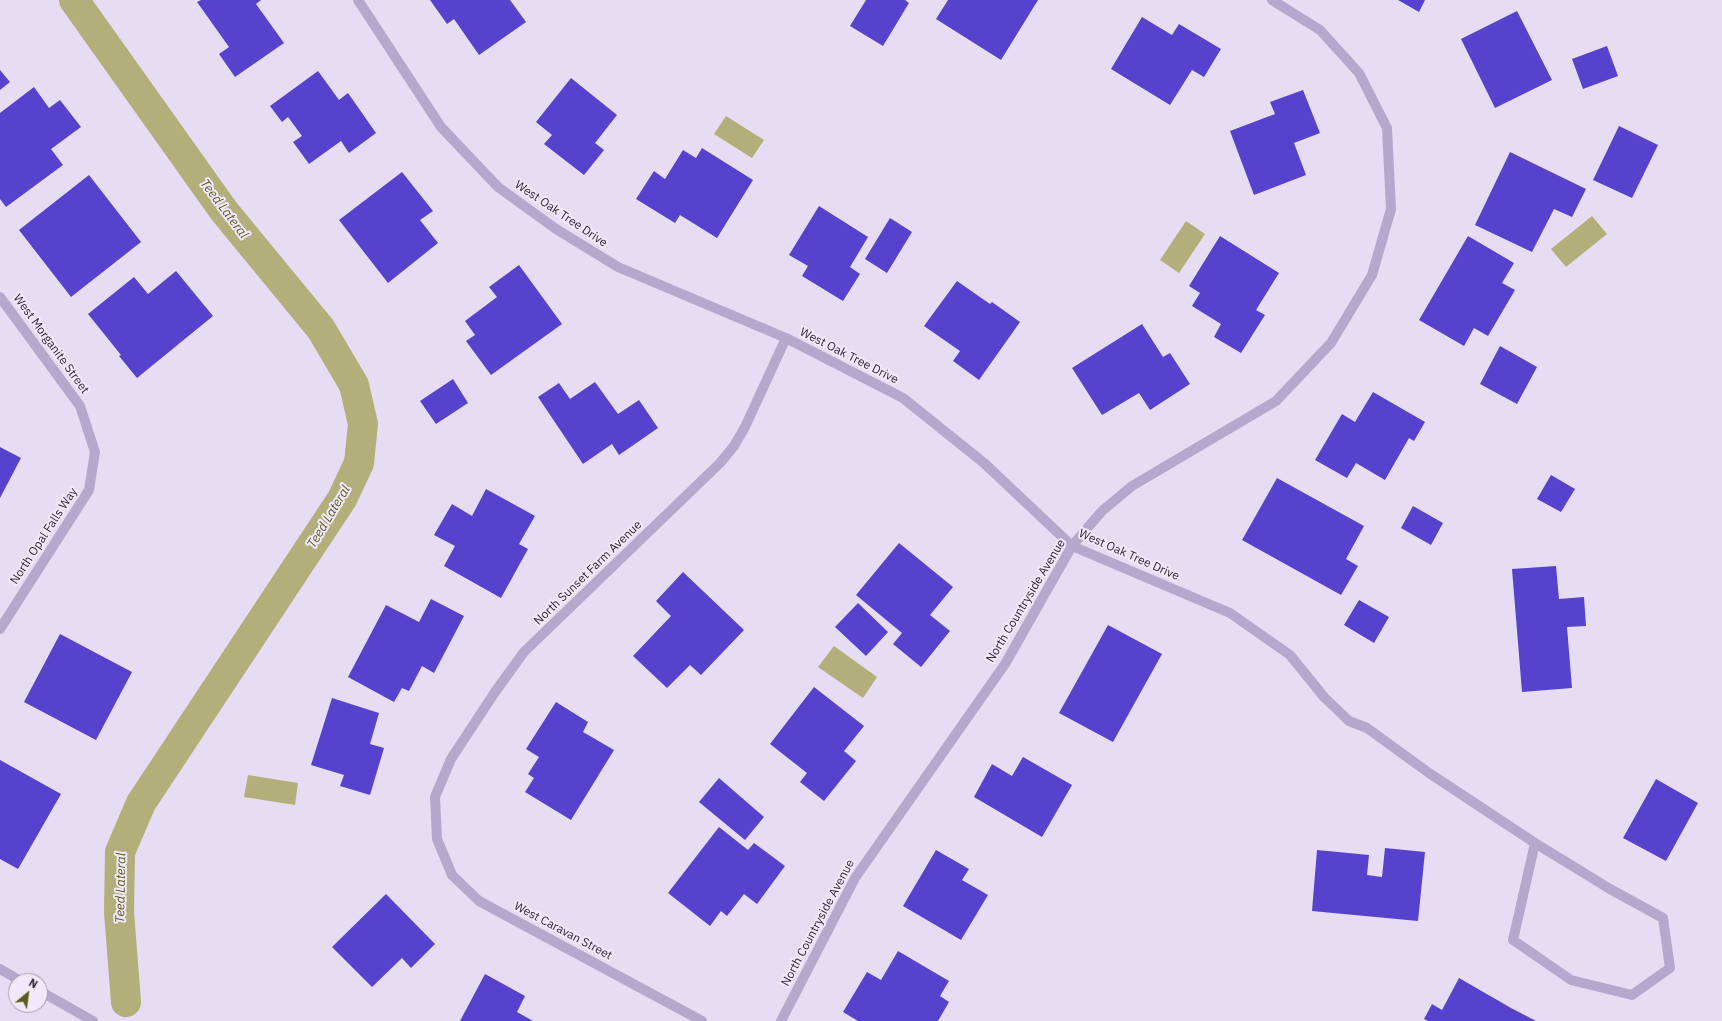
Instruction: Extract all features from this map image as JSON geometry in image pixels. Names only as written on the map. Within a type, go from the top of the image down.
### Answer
[{"type":"street","name":"West Oak Tree Drive","points":[[358,0],[441,127],[498,187],[556,229],[618,267],[786,338],[903,398],[984,463],[1072,546],[1230,613],[1290,655],[1324,697],[1349,721],[1367,728],[1429,773],[1534,843]]},
{"type":"street","name":"North Countryside Avenue","points":[[781,1021],[855,878],[1005,664],[1072,546],[1102,511],[1132,486],[1276,401],[1331,343],[1372,275],[1391,209],[1387,128],[1359,73],[1320,30],[1272,0]]},
{"type":"street","name":"West Morganite Street","points":[[0,297],[80,406],[96,452]]},
{"type":"street","name":"North Sunset Farm Avenue","points":[[437,839],[435,797],[451,758],[495,692],[524,652],[720,463],[734,446],[745,427],[786,338]]},
{"type":"street","name":"North Opal Falls Way","points":[[0,629],[89,490],[96,452]]},
{"type":"street","name":"West Caravan Street","points":[[437,839],[452,875],[479,901],[702,1021]]},
{"type":"street","points":[[1534,843],[1610,889],[1663,918],[1670,968],[1632,995],[1571,980],[1513,940],[1534,843]]},
{"type":"street","points":[[48,996],[93,1021]]},
{"type":"shaded area","points":[[726,116],[764,140],[752,158],[714,134]]},
{"type":"shaded area","points":[[1592,216],[1607,234],[1566,267],[1551,249]]},
{"type":"shaded area","points":[[1186,221],[1205,234],[1179,273],[1160,260]]},
{"type":"shaded area","points":[[834,646],[877,677],[863,698],[818,667]]},
{"type":"shaded area","points":[[248,775],[298,783],[295,805],[244,797]]},
{"type":"building","points":[[201,0],[261,0],[256,4],[284,43],[235,77],[219,54],[229,47],[197,2]]},
{"type":"building","points":[[430,0],[510,0],[526,22],[479,55],[454,19],[447,24]]},
{"type":"building","points":[[866,0],[905,0],[909,3],[883,46],[850,26]]},
{"type":"building","points":[[948,0],[1038,0],[1001,60],[936,19]]},
{"type":"building","points":[[1398,0],[1425,0],[1419,12]]},
{"type":"building","points":[[1517,11],[1552,80],[1495,108],[1461,39]]},
{"type":"building","points":[[1142,17],[1172,35],[1179,24],[1221,49],[1204,77],[1192,70],[1170,105],[1111,69]]},
{"type":"building","points":[[1607,46],[1618,76],[1583,89],[1572,59]]},
{"type":"building","points":[[0,70],[10,82],[0,90]]},
{"type":"building","points":[[318,71],[339,100],[348,93],[376,133],[349,153],[341,141],[309,164],[293,142],[302,136],[288,117],[282,122],[270,106]]},
{"type":"building","points":[[571,78],[617,115],[595,143],[604,150],[584,175],[544,144],[552,135],[536,122]]},
{"type":"building","points":[[34,87],[49,108],[60,100],[81,127],[51,149],[63,165],[6,207],[0,199],[0,113]]},
{"type":"building","points":[[1303,90],[1320,133],[1294,143],[1306,175],[1254,195],[1230,131],[1275,114],[1270,102]]},
{"type":"building","points":[[1619,126],[1658,145],[1632,198],[1593,180]]},
{"type":"building","points":[[702,148],[753,180],[717,238],[680,215],[675,223],[636,199],[654,171],[665,179],[683,150],[696,158]]},
{"type":"building","points":[[1510,152],[1586,189],[1572,217],[1554,209],[1532,252],[1475,225]]},
{"type":"building","points":[[402,172],[433,211],[420,220],[438,243],[388,283],[339,220]]},
{"type":"building","points":[[89,175],[141,242],[71,297],[19,230]]},
{"type":"building","points":[[819,206],[868,237],[850,267],[860,274],[843,301],[802,276],[808,266],[789,255]]},
{"type":"building","points":[[890,218],[912,232],[887,273],[865,259]]},
{"type":"building","points":[[1220,236],[1279,273],[1256,310],[1265,315],[1241,353],[1214,337],[1221,324],[1192,306],[1200,293],[1189,286]]},
{"type":"building","points":[[1468,236],[1514,263],[1502,283],[1515,290],[1488,336],[1474,328],[1464,346],[1419,320]]},
{"type":"building","points":[[519,265],[562,324],[491,375],[466,341],[475,335],[465,321],[497,297],[489,287]]},
{"type":"building","points":[[176,271],[213,316],[137,378],[119,356],[121,355],[88,314],[134,277],[148,294]]},
{"type":"building","points":[[957,281],[990,304],[992,302],[1020,322],[979,380],[953,361],[960,351],[924,326]]},
{"type":"building","points":[[1142,324],[1163,357],[1170,353],[1190,384],[1150,410],[1139,393],[1102,415],[1072,368]]},
{"type":"building","points":[[1500,346],[1537,367],[1517,404],[1480,384]]},
{"type":"building","points":[[453,379],[468,403],[436,424],[420,401]]},
{"type":"building","points":[[595,382],[618,414],[639,400],[658,428],[619,455],[612,444],[583,464],[538,397],[559,383],[570,399]]},
{"type":"building","points":[[1373,392],[1425,422],[1414,441],[1409,438],[1385,480],[1356,463],[1347,478],[1315,460],[1342,414],[1355,422]]},
{"type":"building","points":[[0,447],[21,458],[0,498]]},
{"type":"building","points":[[1551,475],[1575,489],[1561,512],[1537,499]]},
{"type":"building","points":[[1277,478],[1364,526],[1346,559],[1358,566],[1341,595],[1242,540]]},
{"type":"building","points":[[486,489],[535,516],[519,544],[528,549],[501,598],[444,566],[455,546],[434,535],[452,504],[472,516]]},
{"type":"building","points":[[1413,506],[1443,523],[1431,545],[1401,528]]},
{"type":"building","points":[[899,543],[953,587],[930,615],[950,631],[921,667],[893,644],[902,633],[856,595]]},
{"type":"building","points":[[1556,566],[1559,599],[1584,597],[1586,626],[1567,627],[1572,688],[1522,692],[1512,569]]},
{"type":"building","points":[[683,572],[744,630],[701,675],[690,665],[667,688],[633,656],[671,616],[656,601]]},
{"type":"building","points":[[431,599],[464,616],[434,673],[422,666],[409,691],[402,688],[394,702],[348,677],[386,605],[419,622]]},
{"type":"building","points":[[1359,600],[1389,617],[1374,643],[1344,625]]},
{"type":"building","points":[[858,603],[888,632],[866,656],[835,627]]},
{"type":"building","points":[[1108,625],[1162,654],[1113,742],[1059,713]]},
{"type":"building","points":[[60,634],[132,672],[96,740],[24,702]]},
{"type":"building","points":[[814,687],[864,726],[844,751],[856,761],[824,801],[800,782],[807,773],[770,744]]},
{"type":"building","points":[[332,698],[379,713],[370,744],[384,748],[370,795],[340,786],[344,775],[311,765]]},
{"type":"building","points":[[556,702],[588,722],[583,732],[614,750],[571,820],[525,792],[534,778],[528,774],[539,757],[526,749]]},
{"type":"building","points":[[1023,757],[1072,785],[1042,837],[974,797],[992,764],[1012,776]]},
{"type":"building","points":[[0,760],[61,794],[18,869],[0,859]]},
{"type":"building","points":[[719,778],[764,817],[745,840],[699,802]]},
{"type":"building","points":[[1656,779],[1698,803],[1666,861],[1623,838]]},
{"type":"building","points":[[719,827],[748,850],[754,843],[785,866],[757,904],[744,894],[727,916],[721,911],[710,926],[668,893]]},
{"type":"building","points":[[1385,848],[1425,852],[1418,921],[1312,911],[1317,850],[1369,855],[1367,875],[1382,877]]},
{"type":"building","points":[[936,850],[969,869],[962,880],[988,895],[961,940],[903,906]]},
{"type":"building","points":[[386,894],[435,944],[411,968],[402,958],[372,987],[332,947]]},
{"type":"building","points":[[898,951],[949,981],[940,996],[949,1002],[938,1021],[858,1021],[843,1012],[867,972],[881,980]]},
{"type":"building","points":[[485,974],[525,996],[517,1012],[533,1021],[460,1021]]},
{"type":"building","points":[[1459,978],[1536,1021],[1428,1021],[1424,1019],[1432,1004],[1442,1010]]},
{"type":"waterway","name":"Teed Lateral","points":[[74,0],[224,211],[321,329],[354,385],[363,424],[359,463],[342,499],[141,803],[120,852],[119,912],[126,1002]]}]
